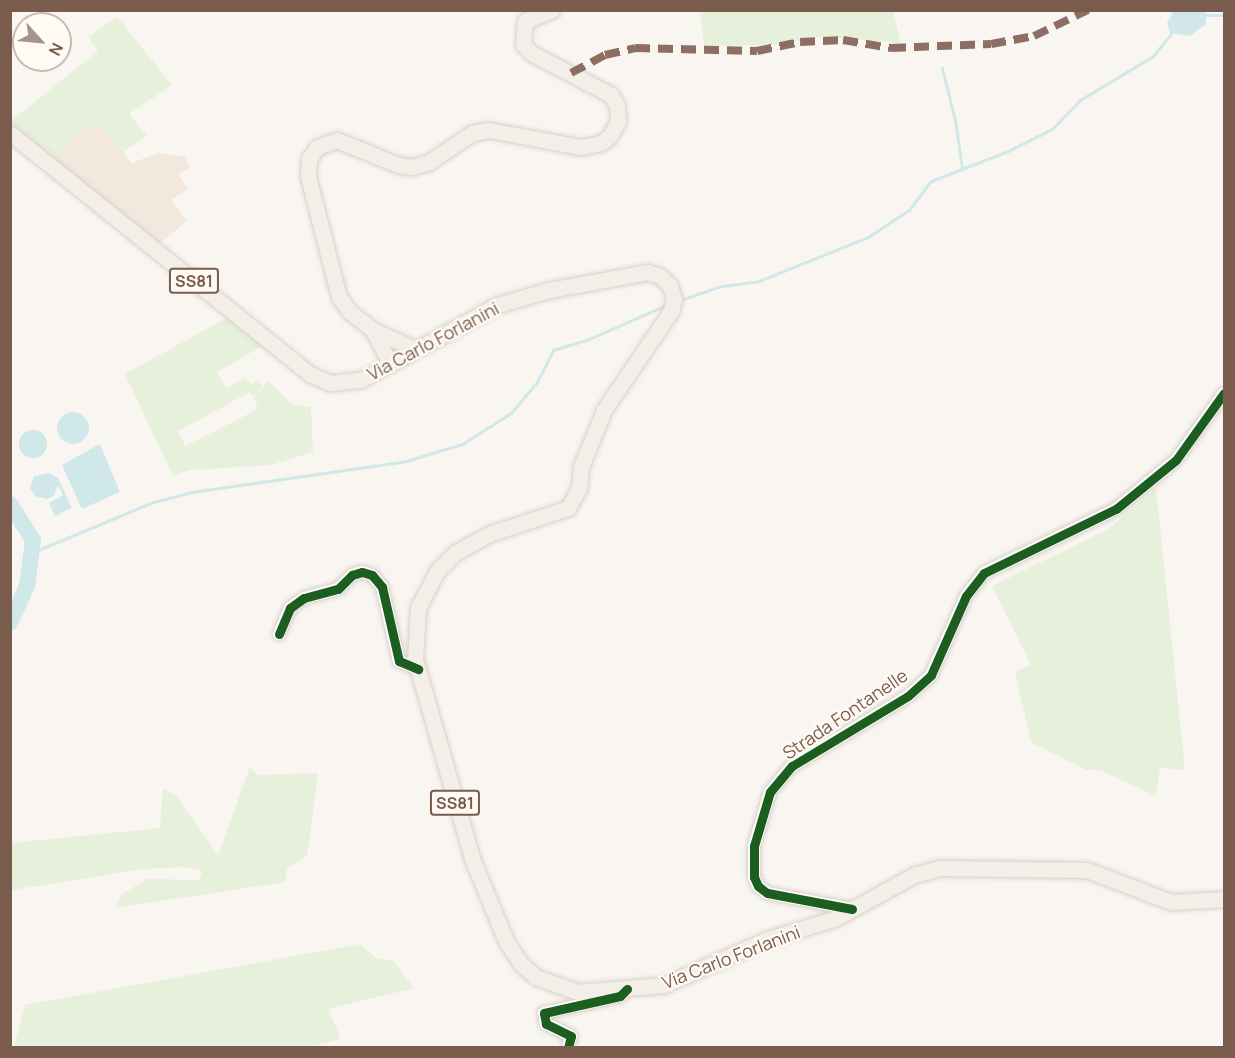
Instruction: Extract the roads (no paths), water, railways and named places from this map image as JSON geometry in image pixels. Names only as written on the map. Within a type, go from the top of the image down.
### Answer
[{"type":"main road","points":[[415,349],[373,330],[350,312],[339,297],[308,176],[312,153],[324,143],[337,140],[408,167],[429,162],[471,133],[480,132],[581,147],[602,143],[610,136],[618,121],[617,106],[611,95],[531,53],[523,44],[525,21],[552,10]]},
{"type":"main road","name":"Via Carlo Forlanini","points":[[10,133],[310,374],[330,383],[345,384],[361,380],[497,305],[549,290],[648,272],[665,279],[672,291],[671,311],[604,410],[582,467],[579,488],[568,508],[489,534],[456,552],[437,571],[418,608],[414,628],[418,669],[474,861],[513,953],[536,977],[566,990],[627,989],[664,985],[765,940],[852,909],[914,875],[940,868],[1087,870],[1171,902],[1224,899]]},
{"type":"main road","points":[[373,330],[390,363]]},
{"type":"street","name":"Strada Fontanelle","points":[[852,909],[767,893],[758,886],[754,846],[770,792],[792,766],[908,696],[931,675],[966,596],[984,573],[1002,561],[1116,509],[1176,460],[1224,393]]},
{"type":"street","points":[[279,634],[290,608],[304,598],[338,589],[352,575],[362,572],[372,575],[382,587],[399,661],[418,669]]},
{"type":"street","points":[[568,1047],[571,1036],[546,1023],[543,1013],[620,996],[627,989]]},
{"type":"water","points":[[1174,10],[1206,11],[1206,24],[1190,36],[1170,33],[1167,23]]},
{"type":"water","points":[[73,412],[84,417],[89,428],[84,439],[73,444],[62,439],[57,428],[62,417]]},
{"type":"water","points":[[33,430],[43,434],[47,444],[43,454],[33,458],[23,454],[19,444],[23,434]]},
{"type":"water","points":[[100,444],[120,492],[82,509],[62,465]]},
{"type":"water","points":[[50,473],[58,478],[72,508],[55,516],[49,503],[63,495],[58,485],[54,495],[47,499],[35,496],[30,488],[34,476]]},
{"type":"waterway","points":[[1206,15],[1224,15]]},
{"type":"waterway","points":[[680,300],[721,286],[759,281],[868,237],[909,210],[931,181],[1008,151],[1052,129],[1080,100],[1153,56],[1173,31]]},
{"type":"waterway","points":[[942,68],[955,120],[962,168]]},
{"type":"waterway","points":[[31,553],[153,502],[192,492],[406,461],[462,444],[511,413],[537,382],[553,350],[589,339],[666,305]]},
{"type":"waterway","points":[[10,504],[33,540],[27,586],[10,623]]}]
